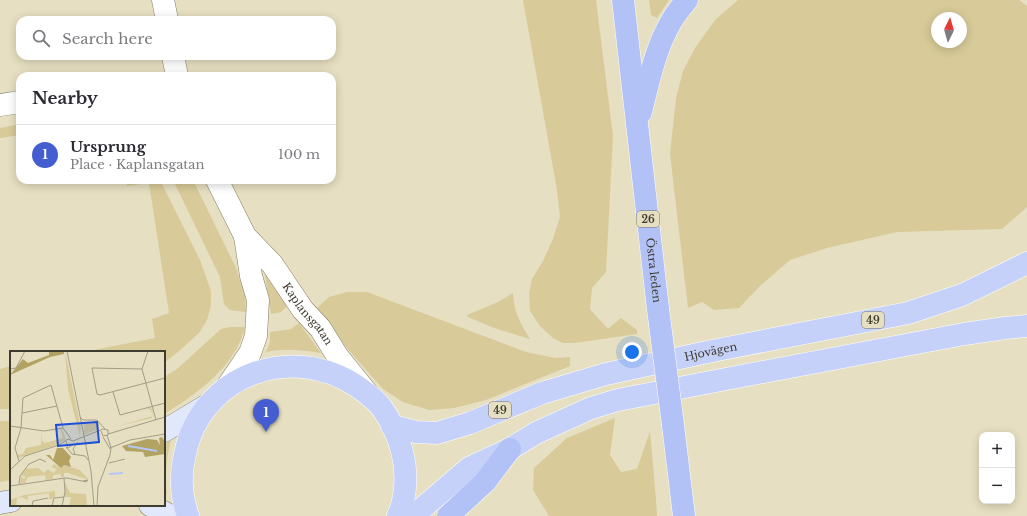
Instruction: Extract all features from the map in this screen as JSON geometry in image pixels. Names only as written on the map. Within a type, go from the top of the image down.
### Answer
[{"type":"highway","name":"Östra leden","points":[[623,0],[658,309],[684,516]]},
{"type":"highway","points":[[638,129],[651,68],[658,47],[672,19],[687,0]]},
{"type":"highway","points":[[448,516],[485,482],[510,449]]},
{"type":"main road","name":"Hjovägen","points":[[392,426],[416,432],[437,433],[470,423],[542,393],[606,374],[712,351],[908,313],[962,295],[1027,263]]},
{"type":"main road","points":[[413,516],[469,468],[510,449],[536,433],[591,408],[618,400],[964,334],[1027,326]]},
{"type":"main road","points":[[188,516],[182,487],[182,465],[187,443],[196,422],[209,404],[227,387],[249,375],[274,367],[299,366],[324,370],[347,380],[368,394],[381,407],[401,446],[405,468],[405,491],[398,516]]},
{"type":"main road","points":[[165,430],[209,404]]},
{"type":"main road","points":[[0,503],[10,501]]},
{"type":"main road","points":[[152,506],[171,516]]},
{"type":"street","points":[[163,0],[166,16]]},
{"type":"street","points":[[174,60],[176,72]]},
{"type":"street","points":[[0,105],[16,103]]},
{"type":"street","name":"Kaplansgatan","points":[[219,184],[245,236],[272,264],[303,310],[320,328],[338,357],[368,394]]},
{"type":"street","name":"Kaplansgatan","points":[[227,387],[250,353],[256,336],[258,300],[251,276],[245,236]]},
{"type":"shaded area","points":[[523,0],[596,0],[613,136],[606,272],[592,288],[590,309],[608,329],[621,318],[637,330],[637,334],[575,343],[563,343],[553,338],[540,326],[530,311],[529,293],[532,279],[543,261],[553,239],[560,217],[557,190]]},
{"type":"shaded area","points":[[649,0],[669,0],[657,18],[651,15]]},
{"type":"shaded area","points":[[738,0],[1019,0],[1027,6],[1027,207],[1002,229],[897,232],[827,248],[790,260],[761,285],[739,308],[714,310],[702,302],[688,308],[670,154],[676,98],[683,71],[695,48],[715,20]]},
{"type":"shaded area","points":[[16,125],[16,136],[0,138],[0,128]]},
{"type":"shaded area","points":[[127,184],[142,184],[127,186]]},
{"type":"shaded area","points":[[149,184],[162,184],[200,260],[211,291],[211,305],[207,320],[199,333],[165,362],[165,351],[88,351],[155,338],[152,319],[169,313]]},
{"type":"shaded area","points":[[175,184],[195,184],[236,268],[245,296],[246,312],[230,310],[224,304],[220,277]]},
{"type":"shaded area","points":[[265,275],[287,306],[281,312],[271,314]]},
{"type":"shaded area","points":[[347,292],[367,292],[526,352],[555,358],[570,357],[570,366],[486,400],[454,408],[429,410],[403,402],[383,389],[346,347],[317,308],[329,297]]},
{"type":"shaded area","points":[[513,293],[518,317],[530,339],[494,328],[468,317],[467,315],[498,302]]},
{"type":"shaded area","points":[[299,323],[321,353],[294,350],[266,352],[270,342],[270,332],[291,329]]},
{"type":"shaded area","points":[[230,327],[245,327],[233,354],[214,378],[165,413],[165,376],[177,369],[221,329]]},
{"type":"shaded area","points":[[10,366],[10,409],[0,409],[0,369]]},
{"type":"shaded area","points":[[615,418],[610,455],[621,472],[637,469],[650,431],[657,516],[549,516],[533,490],[534,468],[567,438]]},
{"type":"shaded area","points":[[0,421],[10,421],[10,480],[0,482]]},
{"type":"shaded area","points":[[169,440],[171,441],[166,468],[167,495],[165,494],[165,442]]},
{"type":"place","name":"Ursprung","points":[[266,432]]}]
